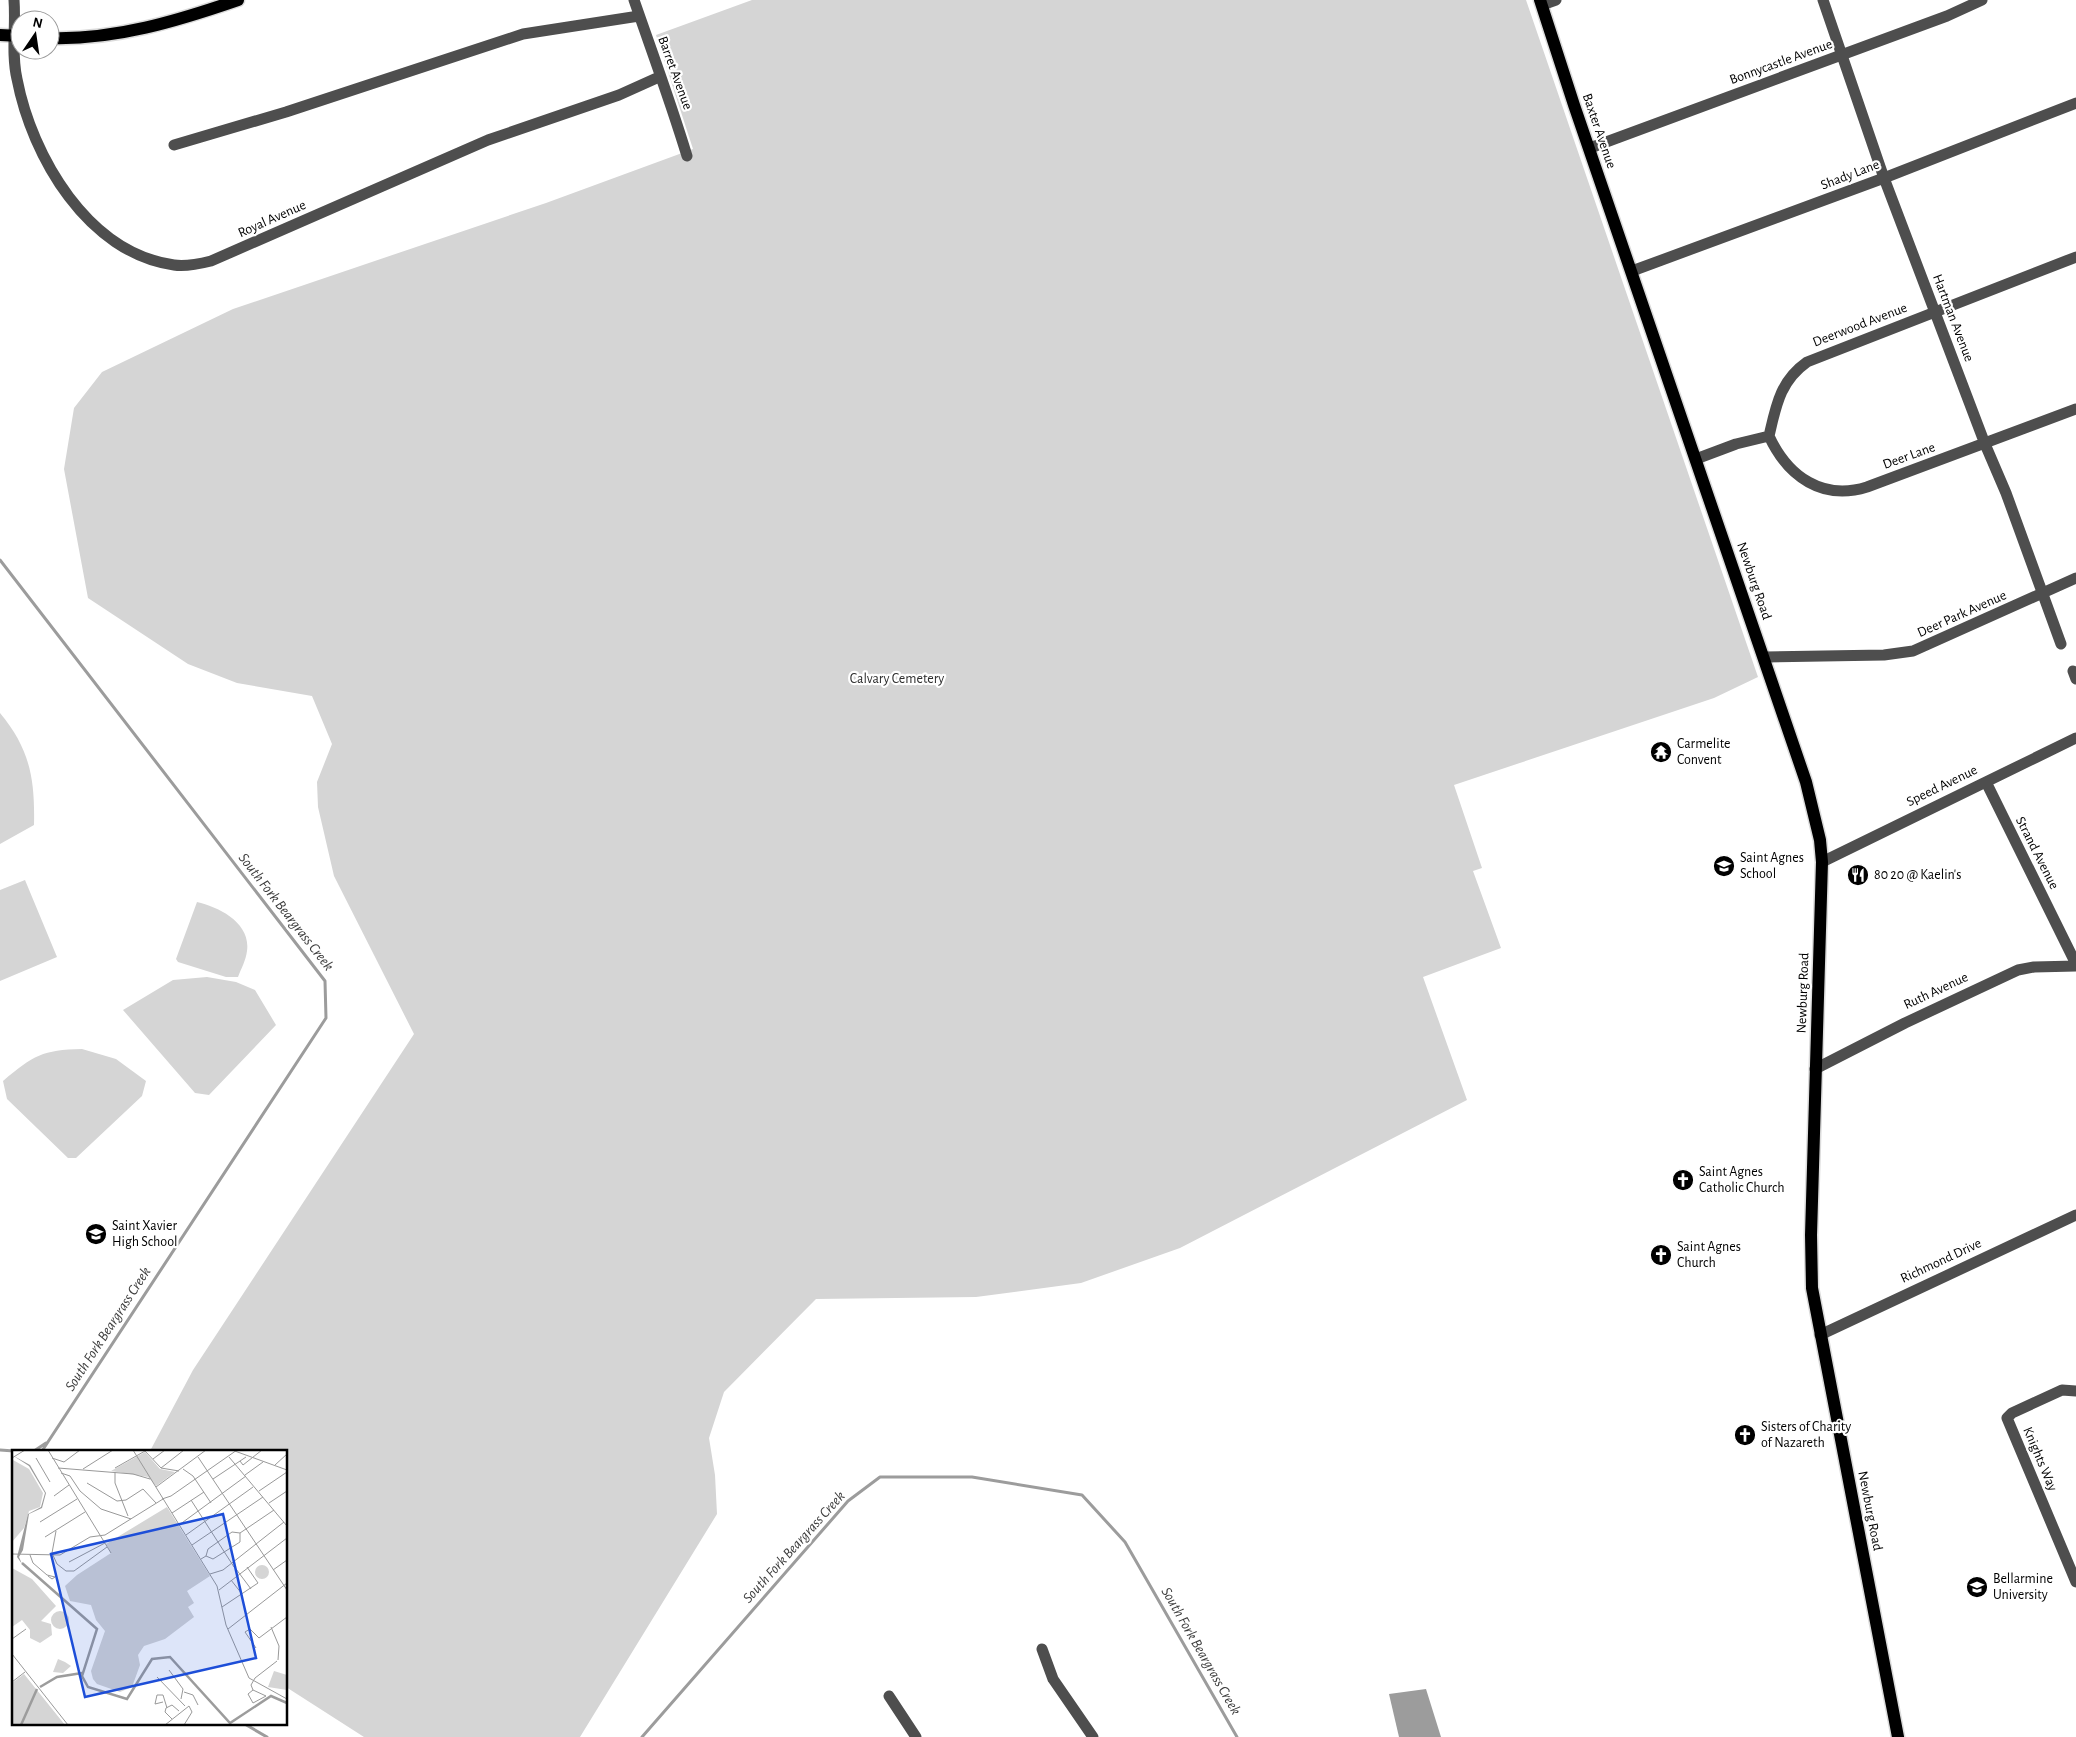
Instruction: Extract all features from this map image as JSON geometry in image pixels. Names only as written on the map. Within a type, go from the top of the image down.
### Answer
[{"type":"main road","points":[[60,37],[121,33],[197,14],[238,0]]},
{"type":"main road","name":"Baxter Avenue","points":[[1541,3],[1632,271]]},
{"type":"main road","name":"Newburg Road","points":[[1632,271],[1765,657],[1806,782],[1820,840],[1822,862],[1810,1264],[1812,1288],[1898,1737]]},
{"type":"street","name":"Barret Avenue","points":[[634,0],[687,156]]},
{"type":"street","points":[[1541,3],[1556,0]]},
{"type":"street","name":"Hartman Avenue","points":[[1823,0],[1884,178],[1984,444],[2006,492],[2060,644]]},
{"type":"street","name":"Bonnycastle Avenue","points":[[1590,148],[1947,16],[1982,0]]},
{"type":"street","points":[[174,145],[286,112],[523,34],[639,16]]},
{"type":"street","name":"Royal Avenue","points":[[16,60],[16,79],[34,138],[57,178],[92,223],[114,242],[158,262],[180,266],[211,261],[488,140],[659,78]]},
{"type":"street","name":"Shady Lane","points":[[1632,271],[1884,178],[2076,103]]},
{"type":"street","name":"Deerwood Avenue","points":[[1769,436],[1780,392],[1798,368],[1826,354],[2076,257]]},
{"type":"street","name":"Deer Lane","points":[[1769,436],[1775,449],[1796,474],[1812,484],[1837,493],[1868,488],[2076,409]]},
{"type":"street","points":[[1696,459],[1736,444],[1769,436]]},
{"type":"street","name":"Deer Park Avenue","points":[[1765,657],[1884,655],[1914,651],[2076,578]]},
{"type":"street","name":"Speed Avenue","points":[[1822,862],[2076,738]]},
{"type":"street","name":"Strand Avenue","points":[[1986,782],[2076,965]]},
{"type":"street","name":"Ruth Avenue","points":[[1815,1069],[1905,1022],[2018,970],[2034,967],[2076,965]]},
{"type":"street","name":"Richmond Drive","points":[[1820,1335],[2076,1215]]},
{"type":"street","name":"Knights Way","points":[[2076,1391],[2062,1390],[2012,1413],[2007,1418],[2076,1582]]},
{"type":"street","points":[[1042,1649],[1053,1679],[1093,1737]]},
{"type":"street","points":[[889,1696],[916,1737]]},
{"type":"green space","name":"Calvary Cemetery","points":[[752,0],[1526,0],[1758,677],[1714,698],[1454,785],[1482,868],[1473,871],[1501,948],[1423,977],[1467,1100],[1180,1248],[1081,1283],[976,1297],[816,1299],[724,1392],[709,1438],[715,1475],[717,1514],[580,1737],[364,1737],[288,1688],[288,1450],[151,1450],[193,1370],[414,1034],[334,876],[318,807],[317,782],[332,744],[312,696],[237,683],[188,664],[88,598],[64,469],[74,408],[102,372],[233,309],[546,203],[693,149],[656,35]]},
{"type":"green space","points":[[0,713],[18,739],[29,765],[32,779],[34,825],[0,844]]},
{"type":"green space","points":[[25,880],[57,957],[0,981],[0,890]]},
{"type":"green space","points":[[197,902],[224,912],[244,932],[247,941],[247,951],[238,977],[226,977],[178,962],[176,959]]},
{"type":"green space","points":[[207,977],[236,982],[255,990],[276,1025],[209,1095],[195,1093],[123,1010],[173,980]]},
{"type":"green space","points":[[82,1049],[116,1059],[146,1081],[142,1096],[76,1158],[68,1158],[7,1099],[3,1081],[23,1065],[39,1056],[57,1051]]},
{"type":"shaded area","points":[[1426,1689],[1441,1737],[1399,1737],[1389,1694]]},
{"type":"waterway","name":"South Fork Beargrass Creek","points":[[0,560],[325,981],[326,1018],[43,1450]]},
{"type":"waterway","name":"South Fork Beargrass Creek","points":[[36,1450],[46,1443]]},
{"type":"waterway","points":[[0,1450],[12,1451]]},
{"type":"waterway","name":"South Fork Beargrass Creek","points":[[642,1737],[848,1501],[880,1477],[972,1477],[1082,1495],[1125,1542],[1237,1737]]},
{"type":"waterway","name":"South Fork Beargrass Creek","points":[[245,1724],[267,1737]]},
{"type":"place","name":"Carmelite Convent","points":[[1661,752]]},
{"type":"place","name":"Saint Agnes School","points":[[1724,866]]},
{"type":"place","name":"80 20 @ Kaelin's","points":[[1858,875]]},
{"type":"place","name":"Saint Agnes Catholic Church","points":[[1683,1180]]},
{"type":"place","name":"Saint Xavier High School","points":[[96,1234]]},
{"type":"place","name":"Saint Agnes Church","points":[[1661,1255]]},
{"type":"place","name":"Sisters of Charity of Nazareth","points":[[1745,1435]]},
{"type":"place","name":"Bellarmine University","points":[[1977,1587]]}]
